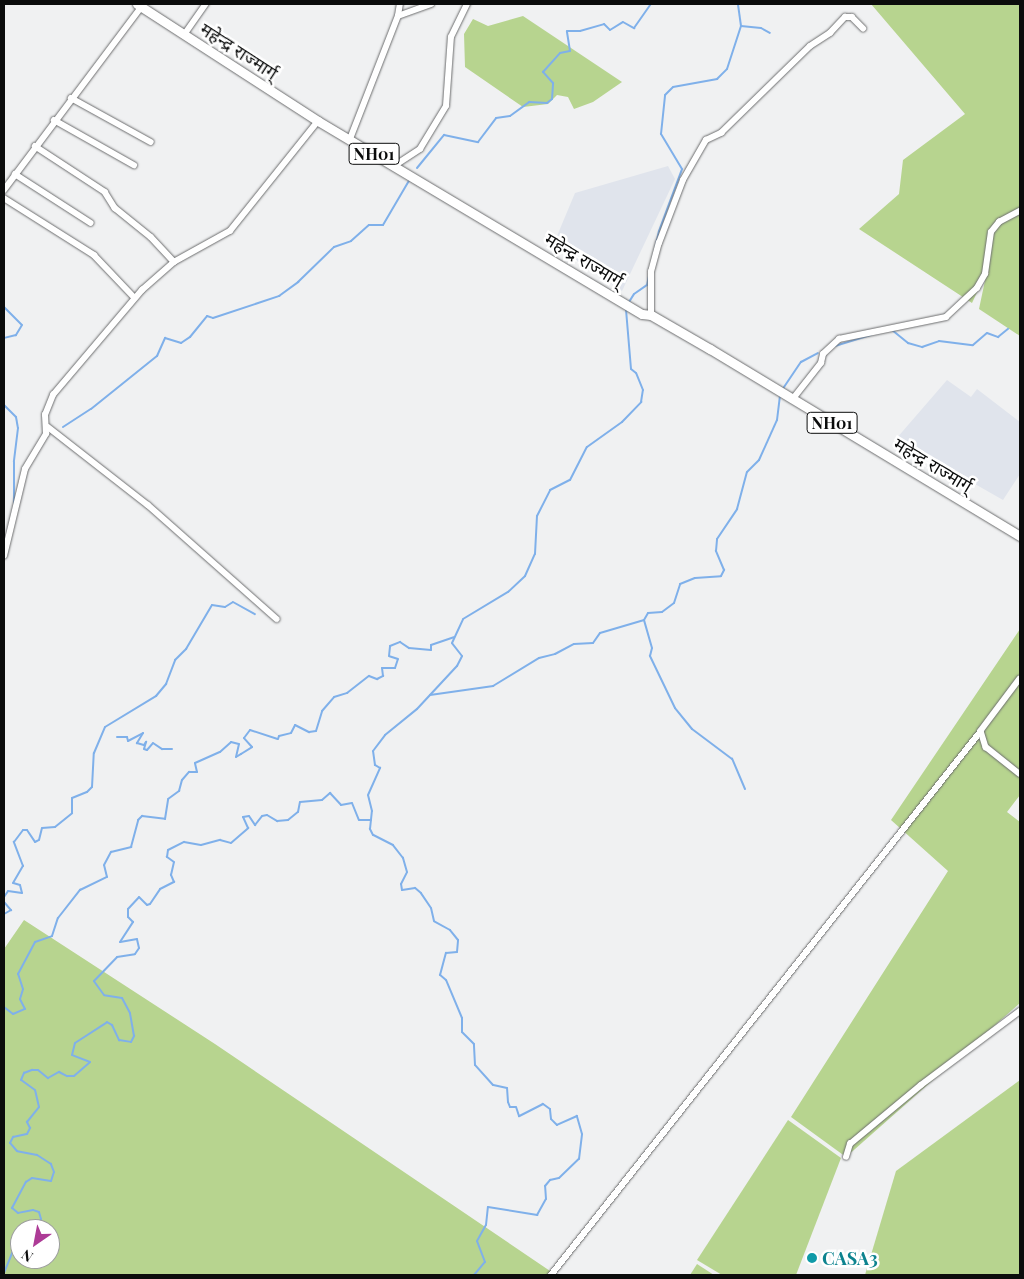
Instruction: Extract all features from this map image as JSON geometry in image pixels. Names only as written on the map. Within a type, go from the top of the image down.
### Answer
[{"type":"highway","name":"महेन्द्र राज्मार्ग्","points":[[140,5],[318,121],[1020,536]]},
{"type":"street","points":[[184,35],[206,4]]},
{"type":"street","points":[[350,139],[398,16],[400,4]]},
{"type":"street","points":[[398,16],[431,4]]},
{"type":"street","points":[[394,166],[420,149],[446,106],[451,36],[467,4]]},
{"type":"street","points":[[4,190],[140,5]]},
{"type":"street","points":[[647,314],[654,262],[683,180],[706,140],[721,133],[810,46],[830,33],[845,17],[852,16],[863,28]]},
{"type":"street","points":[[71,98],[151,142]]},
{"type":"street","points":[[54,120],[134,165]]},
{"type":"street","points":[[4,556],[26,469],[48,428],[46,415],[53,396],[135,298],[174,262],[230,231],[318,121]]},
{"type":"street","points":[[35,146],[105,192],[115,208],[151,237],[174,262]]},
{"type":"street","points":[[15,174],[91,223]]},
{"type":"street","points":[[4,198],[94,255],[135,298]]},
{"type":"street","points":[[792,400],[821,363],[823,354],[839,339],[946,317],[977,288],[986,274],[991,232],[999,222],[1020,211]]},
{"type":"street","points":[[48,428],[148,505],[277,619]]},
{"type":"street","points":[[551,1275],[981,731],[1020,679]]},
{"type":"street","points":[[981,731],[986,746],[1020,774]]},
{"type":"street","points":[[846,1156],[850,1144],[921,1085],[1020,1011]]},
{"type":"shaded area","points":[[668,166],[675,179],[622,291],[570,256],[557,236],[575,193]]},
{"type":"shaded area","points":[[947,380],[971,397],[977,389],[1020,422],[1020,474],[1003,500],[896,439]]},
{"type":"green space","points":[[871,4],[1020,4],[1020,336],[979,309],[987,271],[972,303],[859,229],[899,194],[903,160],[965,114]]},
{"type":"green space","points":[[523,16],[622,82],[593,102],[574,109],[568,97],[557,95],[548,104],[523,107],[465,67],[464,34],[473,19],[488,26]]},
{"type":"green space","points":[[1020,629],[1020,795],[1007,812],[1020,822],[1020,1003],[846,1157],[791,1117],[948,871],[891,820]]},
{"type":"green space","points":[[24,920],[215,1044],[556,1275],[4,1275],[4,949]]},
{"type":"green space","points":[[1020,1080],[1020,1275],[865,1275],[896,1171]]},
{"type":"green space","points":[[788,1120],[841,1158],[796,1275],[722,1275],[697,1260]]},
{"type":"green space","points":[[697,1264],[714,1275],[690,1275]]},
{"type":"waterway","points":[[417,168],[444,135],[478,142],[496,118],[510,116],[529,102],[547,103],[552,99],[553,83],[543,72],[560,53],[570,51],[567,31],[580,31],[604,24],[610,30],[623,22],[634,28],[651,4]]},
{"type":"waterway","points":[[629,302],[634,294],[647,285],[659,231],[682,169],[661,134],[665,95],[673,87],[717,79],[727,69],[741,26],[738,4]]},
{"type":"waterway","points":[[741,26],[761,28],[770,33]]},
{"type":"waterway","points":[[63,427],[91,409],[157,356],[165,338],[181,343],[190,337],[207,316],[213,318],[279,296],[298,282],[334,247],[351,241],[369,225],[383,225],[410,179]]},
{"type":"waterway","points":[[4,307],[22,325],[16,335],[4,338]]},
{"type":"waterway","points":[[474,1275],[485,1262],[477,1241],[486,1225],[488,1207],[537,1215],[546,1199],[545,1186],[550,1180],[559,1178],[579,1159],[582,1134],[577,1116],[557,1125],[551,1119],[550,1109],[543,1104],[519,1116],[516,1107],[510,1107],[507,1088],[493,1085],[475,1065],[474,1044],[462,1032],[462,1018],[446,980],[440,975],[446,953],[457,952],[458,940],[450,930],[434,921],[431,908],[421,893],[415,888],[402,890],[401,884],[407,872],[403,858],[393,845],[373,835],[370,829],[372,811],[368,795],[380,768],[375,765],[373,751],[385,735],[417,709],[457,666],[462,656],[452,643],[463,619],[508,592],[525,576],[535,554],[537,516],[550,490],[570,480],[587,447],[622,422],[641,402],[643,390],[636,373],[631,369],[626,309]]},
{"type":"waterway","points":[[892,330],[908,343],[922,347],[939,341],[973,345],[987,333],[998,337],[1008,329]]},
{"type":"waterway","points":[[835,346],[871,335]]},
{"type":"waterway","points":[[782,390],[801,362],[818,353]]},
{"type":"waterway","points":[[745,789],[732,759],[692,729],[675,708],[650,656],[652,648],[644,620],[648,613],[662,612],[674,603],[680,584],[695,578],[721,576],[724,570],[716,551],[717,539],[737,509],[747,472],[759,460],[777,420],[780,394]]},
{"type":"waterway","points":[[4,405],[16,417],[18,428],[14,462],[14,503]]},
{"type":"waterway","points":[[4,897],[8,891],[22,893],[20,885],[13,883],[23,866],[14,842],[23,830],[27,830],[35,842],[39,840],[42,828],[55,827],[72,813],[72,798],[87,792],[92,787],[94,753],[105,727],[156,696],[166,684],[175,660],[186,649],[212,605],[225,607],[233,602],[255,614]]},
{"type":"waterway","points":[[430,695],[493,686],[539,658],[555,654],[574,644],[593,643],[600,633],[644,620]]},
{"type":"waterway","points":[[4,1007],[13,1014],[25,1009],[20,999],[23,989],[18,974],[35,942],[52,936],[58,918],[80,890],[107,877],[104,865],[111,852],[131,847],[138,820],[142,816],[165,819],[168,799],[179,791],[182,780],[189,772],[197,772],[195,763],[220,752],[231,742],[239,744],[236,757],[252,747],[244,738],[250,730],[278,739],[279,736],[291,733],[295,725],[309,732],[316,731],[322,711],[334,697],[347,693],[369,676],[377,679],[383,676],[382,668],[395,668],[398,659],[389,656],[390,646],[400,642],[409,648],[431,650],[431,645],[454,637]]},
{"type":"waterway","points":[[117,737],[127,737],[128,741],[143,733],[137,743],[144,745],[146,742],[144,749],[147,750]]},
{"type":"waterway","points":[[147,750],[153,743],[162,749],[172,749]]},
{"type":"waterway","points":[[41,1219],[39,1212],[33,1210],[18,1213],[12,1208],[26,1182],[32,1178],[51,1181],[54,1172],[51,1164],[37,1155],[17,1151],[10,1143],[13,1137],[27,1134],[30,1128],[27,1122],[39,1107],[35,1090],[21,1080],[24,1073],[32,1070],[38,1070],[48,1078],[59,1072],[67,1076],[74,1076],[90,1062],[72,1055],[75,1043],[107,1022],[112,1025],[119,1040],[131,1042],[134,1036],[130,1013],[122,998],[104,995],[94,981],[117,957],[135,954],[139,948],[137,939],[120,942],[133,922],[128,917],[128,909],[139,897],[147,905],[150,904],[160,889],[174,882],[171,875],[174,862],[167,857],[168,850],[184,842],[201,845],[220,840],[231,843],[248,828],[243,817],[249,816],[255,825],[262,816],[267,815],[277,821],[288,820],[298,812],[300,802],[322,800],[330,793],[341,805],[352,803],[359,820],[371,820]]},
{"type":"waterway","points":[[4,902],[11,910],[4,914]]},
{"type":"waterway","points":[[4,1273],[10,1258]]},
{"type":"place","name":"CASA3","points":[[812,1258]]}]
